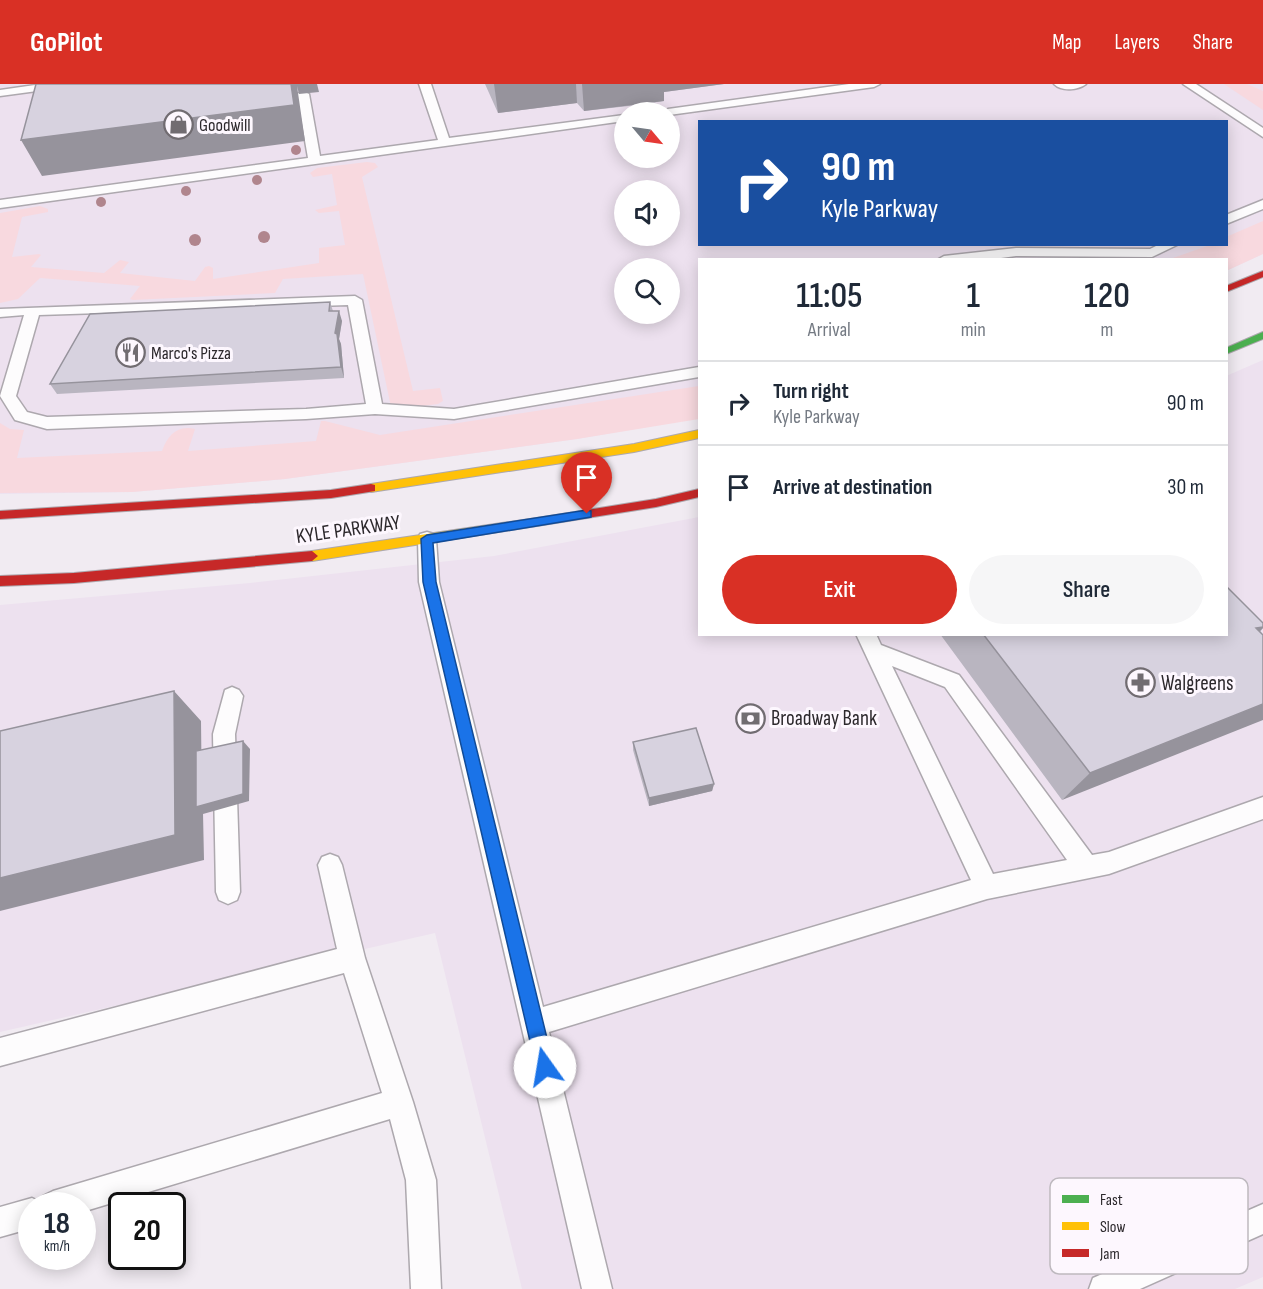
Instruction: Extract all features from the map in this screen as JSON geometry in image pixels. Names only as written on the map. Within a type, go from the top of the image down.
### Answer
[{"type":"street","points":[[1228,288],[1263,274]]},
{"type":"street","points":[[1228,350],[1263,335]]},
{"type":"street","name":"KYLE PARKWAY","points":[[0,514],[331,494],[634,448],[698,434]]},
{"type":"street","name":"KYLE PARKWAY","points":[[0,581],[74,578],[326,555],[656,503],[698,493]]},
{"type":"lane","points":[[0,93],[67,84]]},
{"type":"lane","points":[[425,84],[445,143]]},
{"type":"lane","points":[[680,110],[874,84]]},
{"type":"lane","points":[[1060,84],[1080,84]]},
{"type":"lane","points":[[1189,84],[1263,133]]},
{"type":"lane","points":[[303,94],[315,160]]},
{"type":"lane","points":[[0,204],[614,119]]},
{"type":"lane","points":[[1228,219],[1263,204]]},
{"type":"lane","points":[[962,258],[1016,252],[1152,254],[1168,246]]},
{"type":"lane","points":[[0,313],[355,300],[375,409]]},
{"type":"lane","points":[[33,310],[9,396],[21,416],[47,423],[306,414],[375,409],[454,414],[698,372]]},
{"type":"lane","points":[[427,539],[429,582],[597,1289]]},
{"type":"lane","points":[[869,642],[987,887]]},
{"type":"lane","points":[[869,642],[952,681],[1087,867]]},
{"type":"lane","points":[[228,892],[223,744],[232,696]]},
{"type":"lane","points":[[534,1023],[987,887],[1109,863],[1263,808]]},
{"type":"lane","points":[[330,865],[352,958],[399,1102],[421,1180],[426,1289]]},
{"type":"lane","points":[[0,1052],[352,958]]},
{"type":"lane","points":[[96,1193],[399,1102]]},
{"type":"lane","points":[[0,1222],[18,1217]]},
{"type":"lane","points":[[1248,1227],[1263,1220]]},
{"type":"lane","points":[[1104,1289],[1139,1274]]},
{"type":"shaded area","points":[[0,84],[1263,84],[1263,254],[1228,270],[1228,258],[698,258],[698,418],[577,439],[285,479],[132,492],[0,494]]},
{"type":"shaded area","points":[[1224,84],[1247,84],[1263,91],[1263,110]]},
{"type":"shaded area","points":[[375,163],[378,167],[362,177],[413,391],[440,388],[443,401],[438,404],[397,409],[391,407],[363,274],[283,279],[275,293],[133,300],[130,299],[140,286],[40,278],[18,299],[0,303],[0,213],[40,206],[48,209],[48,212],[22,217],[12,257],[41,255],[31,267],[104,273],[120,260],[129,262],[120,273],[195,281],[205,267],[209,266],[213,268],[213,279],[319,263],[319,248],[345,245],[339,211],[319,213],[315,210],[337,205],[332,174],[313,177],[310,173],[317,168]]},
{"type":"shaded area","points":[[1263,221],[1263,254],[1228,270],[1228,258],[1173,258],[1207,246],[1228,246],[1228,236]]},
{"type":"shaded area","points":[[1263,360],[1263,1277],[1235,1289],[522,1289],[435,933],[0,1032],[0,605],[250,583],[494,556],[698,517],[698,636],[1228,636],[1228,375]]},
{"type":"shaded area","points":[[698,386],[698,419],[577,439],[285,479],[132,492],[0,493],[0,423],[10,429],[24,430],[17,458],[162,451],[170,436],[183,428],[195,429],[188,451],[316,441],[321,421],[380,435]]},
{"type":"building","points":[[36,84],[291,84],[294,105],[21,140]]},
{"type":"building","points":[[330,302],[329,311],[339,311],[335,333],[341,367],[50,384],[90,314]]},
{"type":"building","name":"Walgreens","points":[[1228,588],[1263,623],[1263,627],[1256,628],[1263,635],[1263,704],[1090,773],[985,636],[1228,636]]},
{"type":"building","points":[[174,691],[175,835],[0,878],[0,731]]},
{"type":"building","points":[[696,728],[714,784],[649,798],[633,742]]},
{"type":"building","points":[[243,741],[243,794],[196,807],[196,751]]},
{"type":"traffic: fast","points":[[1228,350],[1263,335]]},
{"type":"traffic: slow","points":[[371,488],[634,448],[698,434]]},
{"type":"traffic: slow","points":[[312,556],[543,521]]},
{"type":"traffic: jam","points":[[1228,288],[1263,274]]},
{"type":"traffic: jam","points":[[0,515],[331,494],[371,488]]},
{"type":"traffic: jam","points":[[543,521],[656,503],[698,493]]},
{"type":"traffic: jam","points":[[0,581],[74,578],[312,556]]},
{"type":"place","name":"Goodwill","points":[[178,125]]},
{"type":"place","name":"Marco's Pizza","points":[[130,353]]},
{"type":"place","name":"Walgreens","points":[[1140,683]]},
{"type":"place","name":"Broadway Bank","points":[[750,718]]},
{"type":"route","points":[[545,1067],[429,582],[427,539],[587,514]]}]
